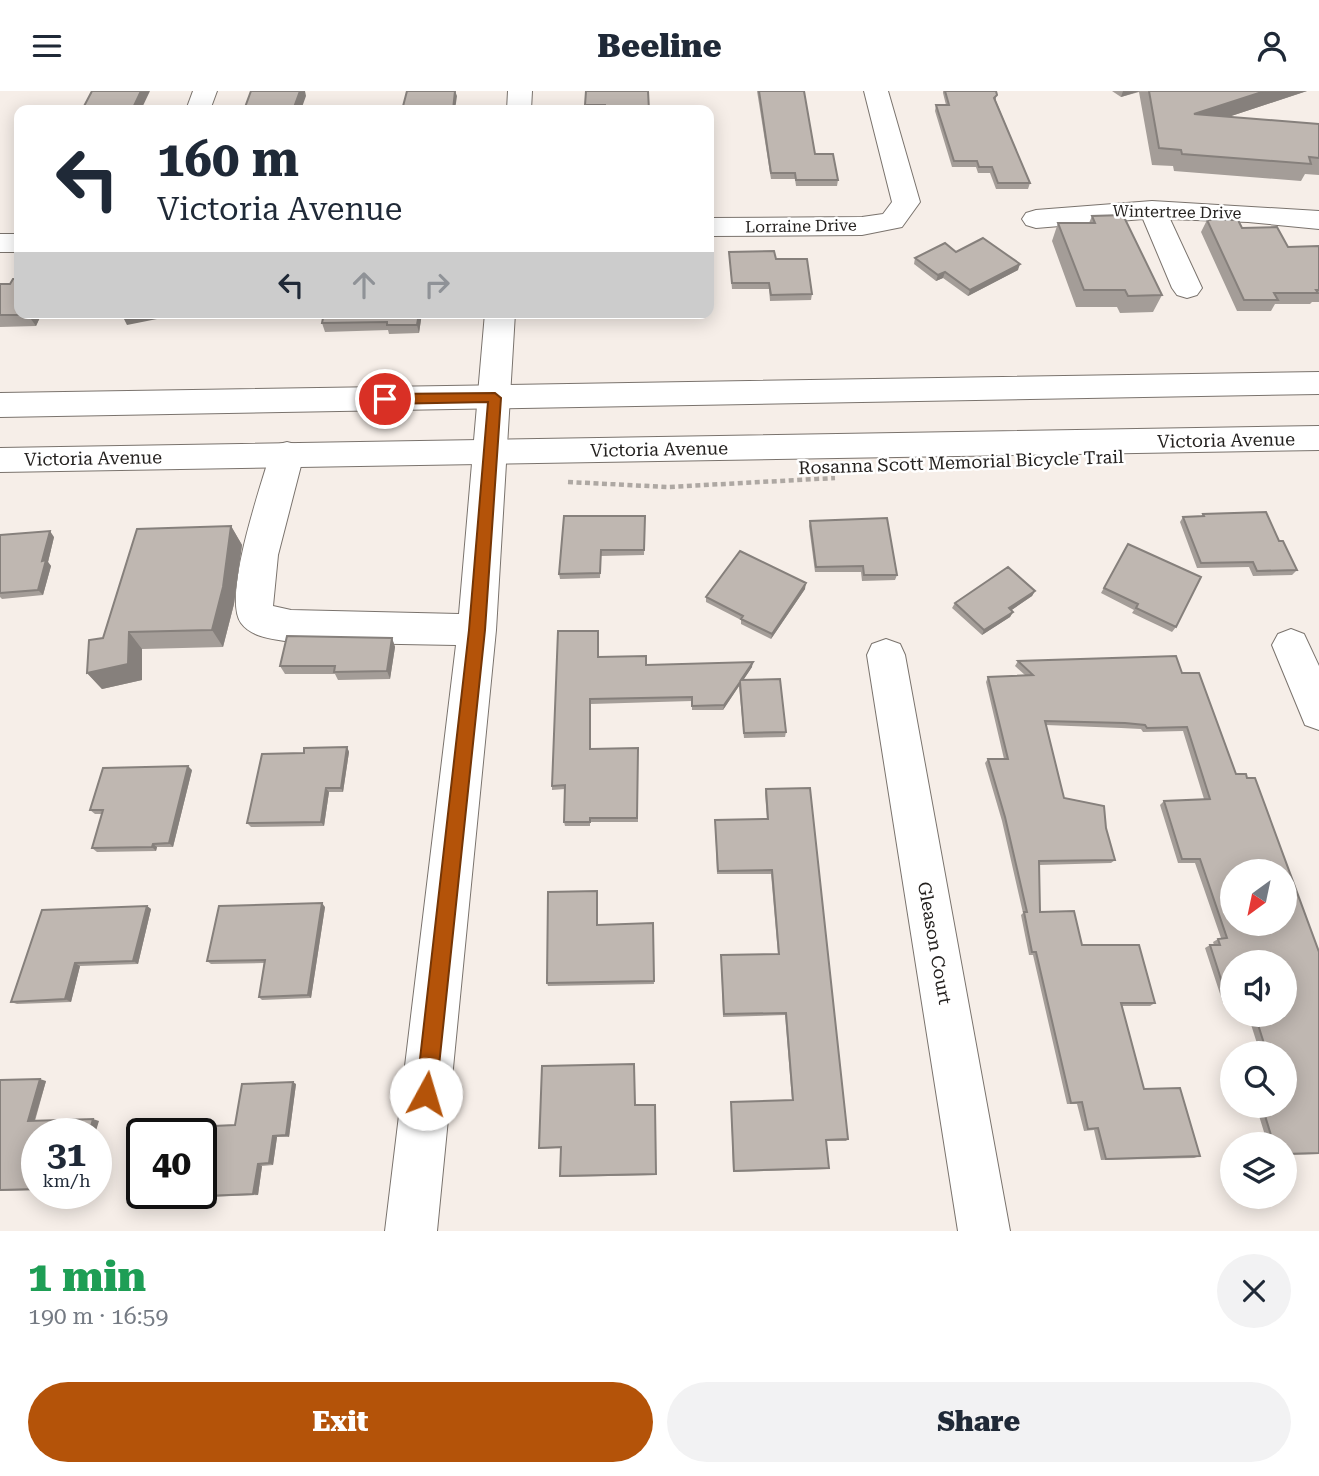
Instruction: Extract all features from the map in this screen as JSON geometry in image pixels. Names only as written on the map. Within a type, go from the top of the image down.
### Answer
[{"type":"main road","name":"Lorraine Drive","points":[[714,227],[862,226],[892,221],[906,202],[876,91]]},
{"type":"main road","name":"Wintertree Drive","points":[[1036,219],[1094,211],[1152,209],[1241,211],[1319,220]]},
{"type":"main road","points":[[1152,209],[1187,288]]},
{"type":"main road","points":[[411,1231],[477,630],[492,452],[494,374],[499,319]]},
{"type":"main road","points":[[0,405],[1319,383]]},
{"type":"main road","name":"Victoria Avenue","points":[[0,460],[1319,438]]},
{"type":"main road","points":[[287,454],[262,553],[254,601],[256,613],[267,622],[291,626],[477,630]]},
{"type":"main road","points":[[1291,645],[1319,713]]},
{"type":"main road","name":"Gleason Court","points":[[886,655],[984,1231]]},
{"type":"path","name":"Rosanna Scott Memorial Bicycle Trail","points":[[561,481],[614,488],[657,488],[848,477]]},
{"type":"building","points":[[92,91],[141,91],[134,105],[85,105]]},
{"type":"building","points":[[251,91],[300,91],[295,105],[246,105]]},
{"type":"building","points":[[407,91],[455,91],[454,105],[403,105]]},
{"type":"building","points":[[586,91],[648,91],[649,105],[585,105]]},
{"type":"building","points":[[759,91],[804,91],[815,154],[833,154],[838,180],[796,180],[795,173],[771,173]]},
{"type":"building","points":[[945,91],[996,91],[994,98],[1030,183],[998,183],[992,167],[979,167],[977,161],[954,161],[936,105],[949,105]]},
{"type":"building","points":[[1149,91],[1265,91],[1194,114],[1319,124],[1319,158],[1309,157],[1311,164],[1182,154],[1181,150],[1159,148]]},
{"type":"building","points":[[1123,215],[1162,295],[1128,296],[1125,290],[1084,290],[1058,223],[1095,223],[1092,216]]},
{"type":"building","points":[[1207,220],[1238,220],[1242,228],[1277,227],[1288,247],[1319,246],[1318,293],[1274,293],[1278,300],[1244,300]]},
{"type":"building","points":[[983,238],[1020,264],[970,290],[945,272],[938,275],[915,258],[945,243],[956,252]]},
{"type":"building","points":[[774,251],[776,259],[807,259],[812,294],[771,295],[769,283],[732,283],[729,252]]},
{"type":"building","points":[[14,279],[14,315],[0,315],[0,284],[10,284]]},
{"type":"building","points":[[323,319],[418,319],[417,325],[387,325],[387,322],[322,323]]},
{"type":"building","points":[[1266,512],[1279,541],[1283,541],[1297,570],[1257,571],[1253,562],[1201,563],[1183,517],[1204,516],[1203,514]]},
{"type":"building","points":[[564,516],[645,516],[644,550],[601,550],[600,573],[559,574]]},
{"type":"building","points":[[887,518],[897,575],[864,575],[863,566],[816,567],[810,521]]},
{"type":"building","points":[[231,526],[223,587],[212,630],[129,632],[128,664],[87,673],[89,640],[103,638],[137,529]]},
{"type":"building","points":[[50,531],[38,590],[0,593],[0,535]]},
{"type":"building","points":[[1128,544],[1201,577],[1176,627],[1136,608],[1138,604],[1104,588]]},
{"type":"building","points":[[740,551],[806,583],[772,634],[706,597]]},
{"type":"building","points":[[1008,567],[1035,591],[1009,608],[1013,612],[984,630],[955,603]]},
{"type":"building","points":[[558,631],[598,631],[598,657],[646,656],[646,665],[753,662],[741,680],[780,679],[786,732],[744,733],[740,682],[724,705],[692,706],[692,697],[590,699],[590,749],[638,748],[637,818],[590,818],[590,822],[564,822],[565,785],[552,786]]},
{"type":"building","points":[[287,636],[392,638],[387,671],[334,672],[335,666],[280,666]]},
{"type":"building","points":[[1176,656],[1182,673],[1199,673],[1236,774],[1255,778],[1285,859],[1220,859],[1220,918],[1200,859],[1182,859],[1164,801],[1210,799],[1187,727],[1147,728],[1145,725],[1125,723],[1045,721],[1064,798],[1104,806],[1106,828],[1115,860],[1039,861],[1040,912],[1074,911],[1082,945],[1139,945],[1155,1003],[1121,1003],[1144,1089],[1180,1088],[1200,1156],[1106,1159],[1098,1128],[1088,1129],[1082,1102],[1071,1103],[1036,952],[1032,952],[1024,912],[1027,912],[1005,817],[988,759],[1008,759],[988,677],[1033,675],[1018,661]]},
{"type":"building","points":[[347,747],[341,788],[326,788],[321,822],[247,823],[262,754],[304,753],[304,748]]},
{"type":"building","points":[[188,766],[169,843],[153,844],[152,847],[92,848],[103,810],[90,810],[103,768]]},
{"type":"building","points":[[810,788],[848,1139],[826,1140],[829,1168],[734,1171],[731,1102],[793,1100],[786,1013],[724,1014],[721,955],[779,954],[772,870],[718,871],[715,820],[768,819],[766,789]]},
{"type":"building","points":[[597,891],[597,925],[653,923],[654,981],[547,983],[548,892]]},
{"type":"building","points":[[1297,892],[1319,952],[1319,1153],[1297,1154],[1297,1132],[1270,1132],[1266,1118],[1297,1118],[1297,1041],[1263,1041],[1259,1027],[1297,1027],[1297,950],[1220,950],[1220,976],[1210,945],[1220,945],[1218,939],[1227,938],[1226,936],[1297,936]]},
{"type":"building","points":[[322,903],[308,995],[259,997],[265,960],[207,961],[219,906]]},
{"type":"building","points":[[147,906],[133,961],[75,963],[65,999],[11,1002],[42,910]]},
{"type":"building","points":[[634,1064],[635,1105],[655,1105],[656,1174],[560,1176],[561,1147],[539,1148],[542,1066]]},
{"type":"building","points":[[40,1079],[29,1118],[21,1118],[21,1189],[0,1190],[0,1080]]},
{"type":"building","points":[[293,1082],[286,1135],[273,1136],[269,1163],[258,1164],[253,1194],[217,1195],[217,1126],[235,1125],[242,1084]]},
{"type":"route","points":[[385,399],[495,398],[477,630],[426,1094]]}]
